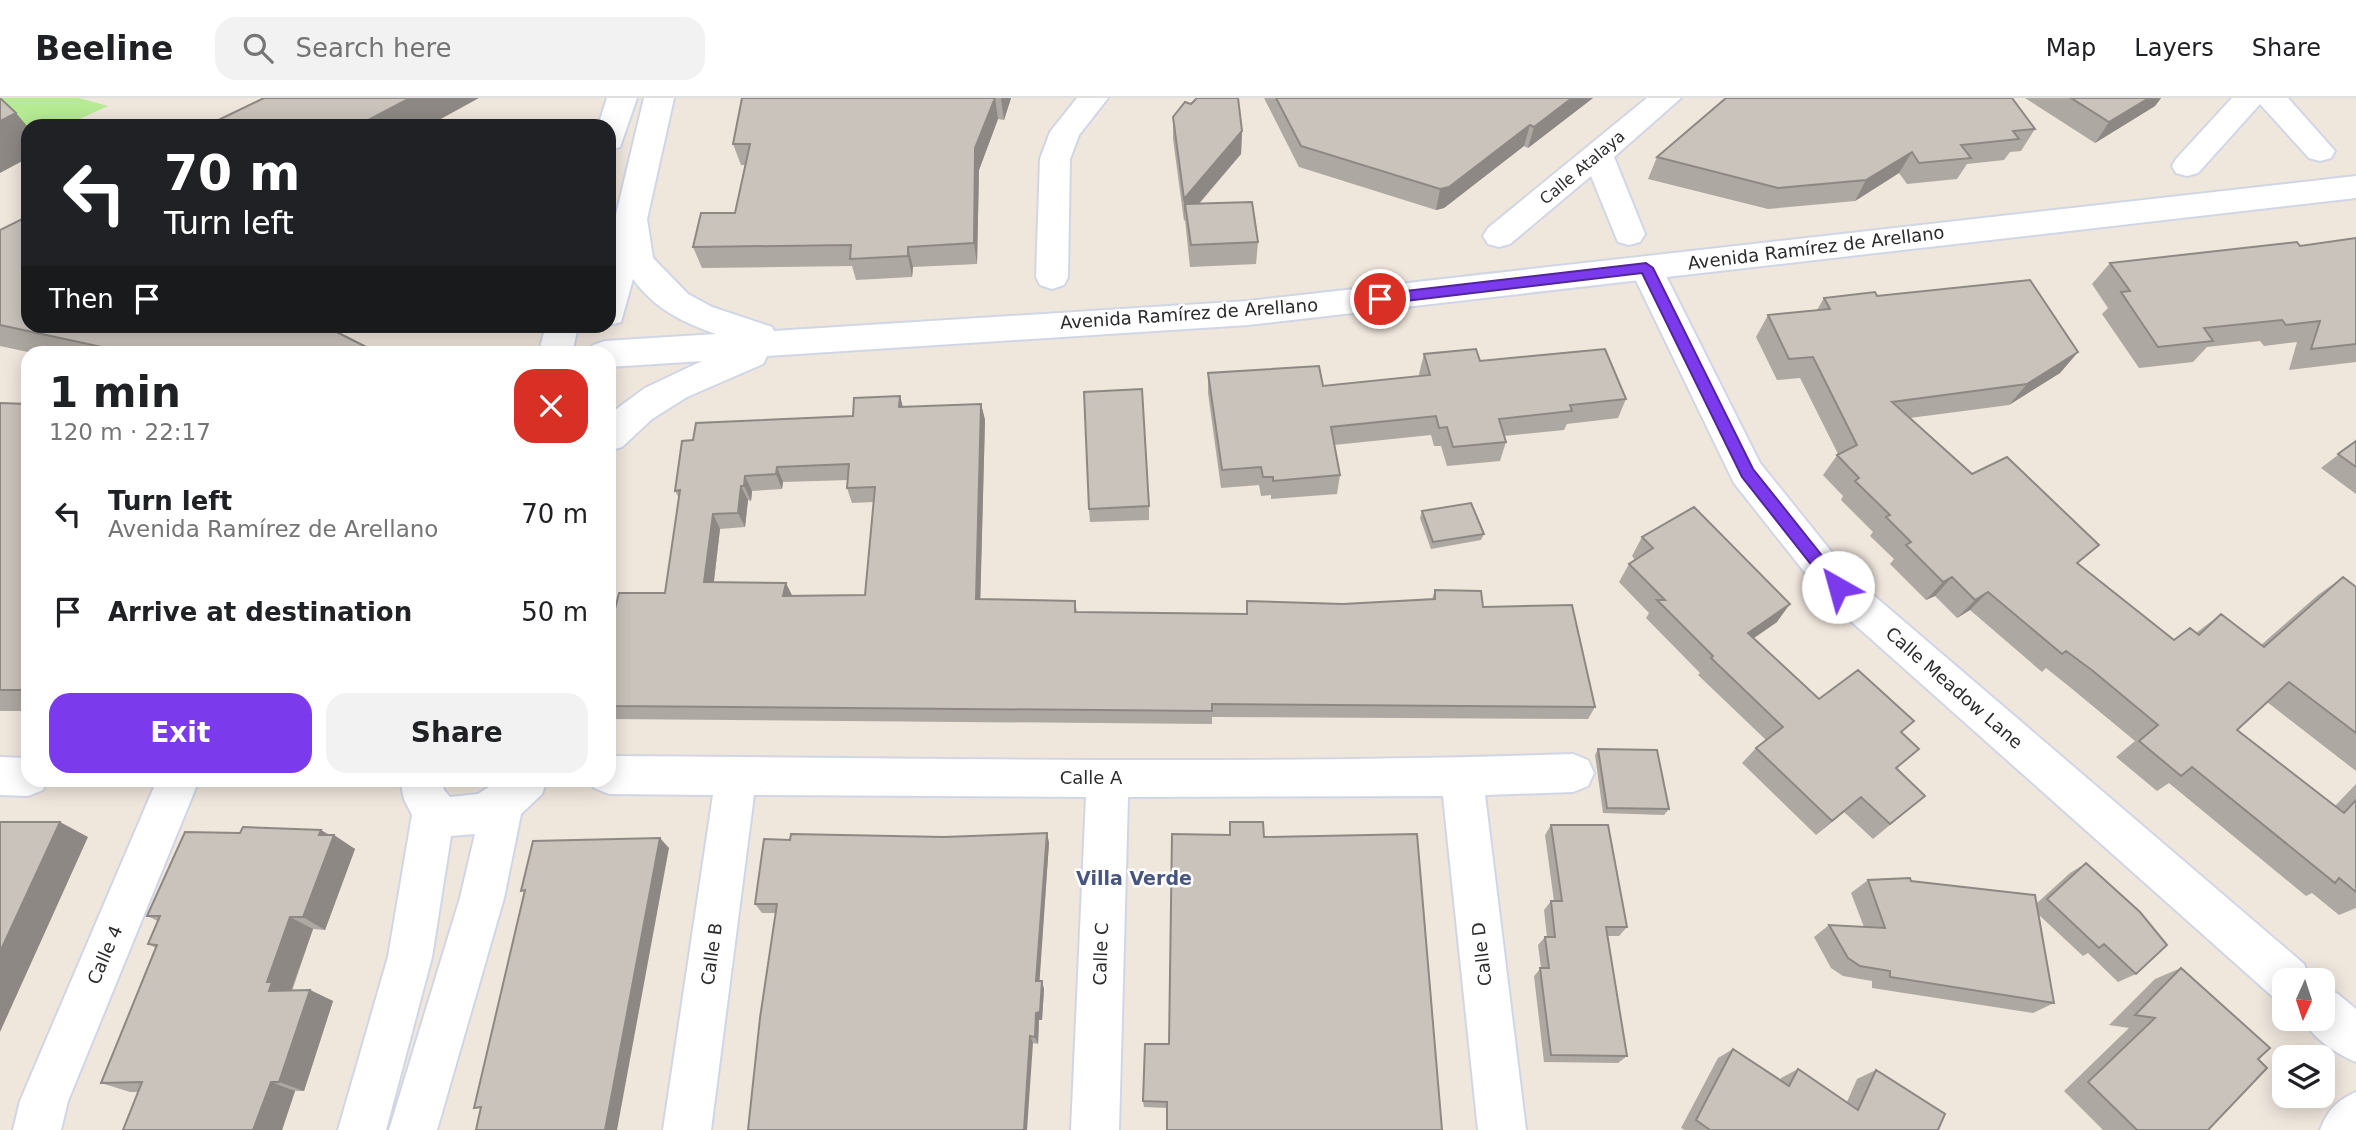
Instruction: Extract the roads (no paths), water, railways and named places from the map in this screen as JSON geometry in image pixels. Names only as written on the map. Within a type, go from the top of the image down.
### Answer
[{"type":"street","points":[[616,119],[622,98]]},
{"type":"street","points":[[616,284],[659,98]]},
{"type":"street","points":[[648,148],[672,98]]},
{"type":"street","points":[[1052,278],[1055,159],[1065,132],[1093,98]]},
{"type":"street","name":"Calle Atalaya","points":[[1499,236],[1666,98]]},
{"type":"street","points":[[2187,166],[2249,98]]},
{"type":"street","points":[[2271,98],[2320,151]]},
{"type":"street","name":"Calle Meadow Lane","points":[[1597,153],[1638,251],[1748,472],[1838,587],[2274,968]]},
{"type":"street","name":"Avenida Ramírez de Arellano","points":[[616,353],[1248,313],[1638,251],[2356,187]]},
{"type":"street","points":[[633,215],[637,260],[655,284],[676,303],[700,316],[782,342]]},
{"type":"street","points":[[616,431],[640,410],[670,390],[782,342]]},
{"type":"street","name":"Calle A","points":[[616,775],[736,778],[1108,778],[1462,777],[1573,773]]},
{"type":"street","points":[[0,776],[21,777]]},
{"type":"street","name":"Calle D","points":[[1462,777],[1502,1130]]},
{"type":"street","name":"Calle B","points":[[687,1130],[736,778]]},
{"type":"street","name":"Calle C","points":[[1095,1130],[1108,778]]},
{"type":"street","name":"Calle 4","points":[[37,1130],[44,1101],[175,787]]},
{"type":"street","points":[[427,795],[448,816],[465,818],[484,815],[514,793]]},
{"type":"street","points":[[413,1130],[514,793]]},
{"type":"street","points":[[362,1130],[410,957],[427,795]]},
{"type":"street","points":[[2335,1021],[2356,1039]]},
{"type":"street","points":[[2344,1130],[2356,1116]]},
{"type":"district","name":"Villa Verde","points":[[1134,878]]}]
